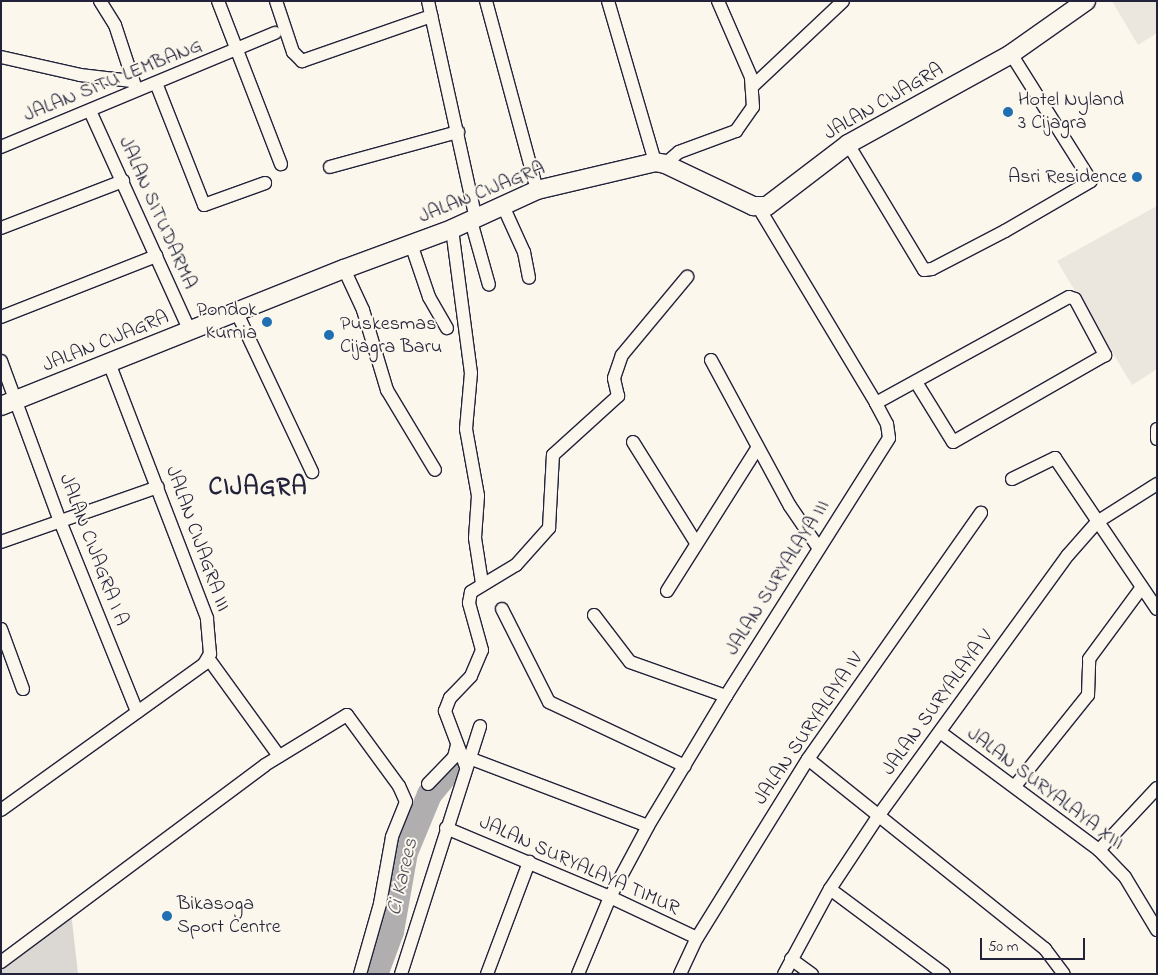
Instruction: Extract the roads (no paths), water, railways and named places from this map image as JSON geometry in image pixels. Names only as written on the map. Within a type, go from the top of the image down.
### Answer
[{"type":"street","points":[[1,57],[135,86],[115,25],[100,1]]},
{"type":"street","points":[[218,1],[239,50],[282,164]]},
{"type":"street","points":[[276,1],[293,52],[302,61],[431,16]]},
{"type":"street","points":[[428,1],[458,132],[473,220],[489,285]]},
{"type":"street","points":[[486,1],[537,190]]},
{"type":"street","points":[[608,1],[660,163],[730,193],[752,205]]},
{"type":"street","points":[[660,163],[679,152],[726,136],[744,124],[754,107],[754,85],[718,1]]},
{"type":"street","points":[[754,85],[843,1]]},
{"type":"street","name":"JALAN CIJAGRA","points":[[752,205],[767,206],[848,144],[1011,54],[1086,1]]},
{"type":"street","name":"JALAN SITU LEMBANG","points":[[1,147],[90,111],[135,86],[156,83],[239,50],[275,33]]},
{"type":"street","points":[[848,144],[924,270],[932,269],[1005,231],[1092,181],[1011,54]]},
{"type":"street","points":[[156,83],[204,205],[265,183]]},
{"type":"street","name":"JALAN SITUDARMA","points":[[90,111],[190,331]]},
{"type":"street","points":[[330,167],[458,132]]},
{"type":"street","name":"JALAN CIJAGRA","points":[[9,403],[344,269],[452,229],[537,190],[660,163]]},
{"type":"street","points":[[1,228],[123,181]]},
{"type":"street","name":"JALAN SURYALAYA III","points":[[578,974],[610,897],[648,826],[818,547],[886,444],[887,424],[876,403],[752,205]]},
{"type":"street","points":[[503,206],[524,252],[529,278]]},
{"type":"street","points":[[452,229],[471,373],[466,429],[478,496],[475,538],[482,583]]},
{"type":"street","points":[[412,244],[429,297],[447,328]]},
{"type":"street","points":[[1,317],[156,256]]},
{"type":"street","points":[[344,269],[363,310],[388,390],[435,470]]},
{"type":"street","points":[[463,756],[448,724],[446,705],[471,676],[482,647],[469,603],[471,592],[482,583],[516,565],[549,528],[553,455],[618,396],[614,378],[622,355],[687,277]]},
{"type":"street","points":[[876,403],[1070,297],[1075,299],[1105,356],[956,442],[950,441],[916,382]]},
{"type":"street","points":[[237,313],[312,472]]},
{"type":"street","points":[[711,360],[790,506],[818,547]]},
{"type":"street","name":"JALAN CIJAGRA I A","points":[[1,361],[9,403],[60,521],[137,712]]},
{"type":"street","name":"JALAN CIJAGRA III","points":[[109,364],[158,486],[207,618],[208,658]]},
{"type":"street","points":[[1157,429],[1157,439]]},
{"type":"street","points":[[633,442],[696,543]]},
{"type":"street","points":[[667,591],[758,448]]},
{"type":"street","points":[[1012,479],[1055,458],[1157,609]]},
{"type":"street","name":"JALAN SURYALAYA V","points":[[784,974],[830,889],[879,816],[1068,555],[1097,522],[1157,484]]},
{"type":"street","points":[[1,542],[158,486]]},
{"type":"street","name":"JALAN SURYALAYA IV","points":[[680,974],[697,938],[808,759],[981,513]]},
{"type":"street","points":[[1015,786],[1088,695],[1089,659],[1142,587]]},
{"type":"street","points":[[502,609],[548,702],[685,766]]},
{"type":"street","points":[[594,615],[630,662],[726,696]]},
{"type":"street","points":[[1,629],[23,689]]},
{"type":"street","points":[[1,810],[137,712],[208,658],[279,756]]},
{"type":"street","points":[[1,962],[279,756],[349,715],[405,800],[392,837],[380,904],[360,974]]},
{"type":"street","points":[[401,974],[446,828],[463,756],[480,726]]},
{"type":"street","name":"JALAN SURYALAYA XIII","points":[[940,732],[1099,850],[1125,877],[1157,930]]},
{"type":"street","points":[[428,784],[454,757],[463,756],[648,826]]},
{"type":"street","points":[[808,759],[1045,948],[1064,974]]},
{"type":"street","points":[[1099,850],[1157,788]]},
{"type":"street","name":"JALAN SURYALAYA TIMUR","points":[[446,828],[610,897],[697,938]]},
{"type":"street","points":[[487,974],[529,862]]},
{"type":"street","points":[[830,889],[944,974]]},
{"type":"street","points":[[792,959],[812,974]]},
{"type":"waterway","name":"Ci Karees","points":[[375,974],[391,931],[405,852],[429,794],[457,760]]},
{"type":"place","name":"Hotel Nyland 3 Cijagra","points":[[1008,112]]},
{"type":"place","name":"Asri Residence","points":[[1137,177]]},
{"type":"place","name":"Pondok Kurnia","points":[[267,322]]},
{"type":"place","name":"Puskesmas Cijagra Baru","points":[[329,335]]},
{"type":"place","name":"Bikasoga Sport Centre","points":[[167,916]]},
{"type":"district","name":"CIJAGRA","points":[[258,488]]}]
